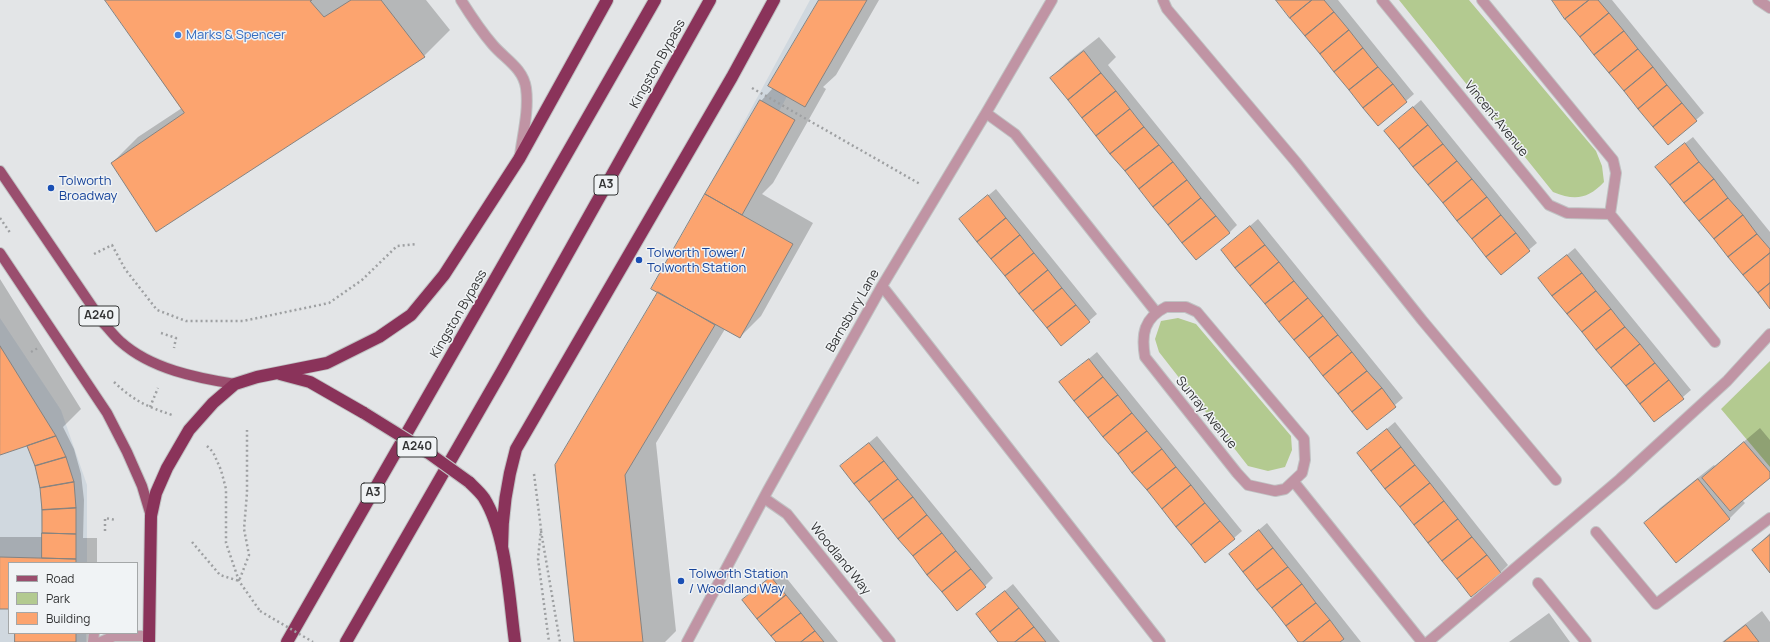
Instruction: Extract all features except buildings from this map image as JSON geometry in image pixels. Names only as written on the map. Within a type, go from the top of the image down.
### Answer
[{"type":"highway","points":[[277,373],[333,360],[379,338],[411,315],[444,275],[519,159],[607,0]]},
{"type":"highway","name":"Kingston Bypass","points":[[287,642],[655,0]]},
{"type":"highway","name":"Kingston Bypass","points":[[346,642],[509,357],[710,0]]},
{"type":"highway","points":[[502,548],[502,517],[506,484],[516,449],[732,77],[774,0]]},
{"type":"highway","name":"A240","points":[[149,639],[151,516],[156,493],[167,468],[189,430],[214,403],[235,384],[277,373],[310,382],[364,413],[430,454],[469,482],[483,497],[494,520],[502,548],[515,642]]},
{"type":"main road","name":"A240","points":[[0,171],[104,324],[121,343],[166,368],[203,378],[235,384]]},
{"type":"main road","name":"A240","points":[[0,253],[107,413],[142,486],[151,516]]},
{"type":"street","points":[[461,0],[471,16],[494,46],[518,68],[526,87],[525,119],[519,159]]},
{"type":"street","name":"Barnsbury Lane","points":[[687,642],[764,498],[882,286],[1052,0]]},
{"type":"street","points":[[1163,0],[1167,9],[1296,162],[1422,320],[1556,480]]},
{"type":"street","name":"Vincent Avenue","points":[[1382,0],[1549,205],[1567,213],[1610,214]]},
{"type":"street","points":[[1482,0],[1613,160],[1616,173],[1610,214],[1715,342]]},
{"type":"street","points":[[1758,0],[1770,8]]},
{"type":"street","points":[[986,113],[1015,134],[1156,312],[1166,307],[1186,307],[1198,312],[1304,438],[1305,460],[1302,473],[1294,482],[1422,642]]},
{"type":"street","points":[[882,286],[1160,642]]},
{"type":"street","name":"Sunray Avenue","points":[[1156,312],[1146,324],[1144,340],[1145,357],[1237,473],[1248,485],[1262,489],[1275,491],[1286,489],[1294,482]]},
{"type":"street","points":[[1428,642],[1620,479],[1727,381],[1770,334]]},
{"type":"street","name":"Woodland Way","points":[[764,498],[787,514],[890,642]]},
{"type":"street","points":[[1596,532],[1656,604],[1766,521]]},
{"type":"street","points":[[1538,583],[1586,642]]},
{"type":"street","points":[[101,642],[114,636],[149,639]]},
{"type":"path","points":[[732,77],[937,194]]},
{"type":"path","points":[[94,254],[112,245],[125,269],[157,310],[186,321],[243,321],[329,303],[362,280],[397,246],[417,244]]},
{"type":"path","points":[[162,333],[176,338],[174,346]]},
{"type":"path","points":[[150,408],[158,390]]},
{"type":"path","points":[[239,581],[249,555],[244,529],[247,493],[247,430]]},
{"type":"path","points":[[213,452],[221,470],[226,489],[226,543],[239,581],[260,612],[313,642]]},
{"type":"path","points":[[514,455],[533,464],[541,529],[560,642]]},
{"type":"path","points":[[106,531],[105,518],[116,520]]},
{"type":"path","points":[[541,529],[538,558],[549,642]]},
{"type":"path","points":[[192,542],[220,575],[239,581]]},
{"type":"shaded area","points":[[810,0],[840,0],[727,206],[705,194]]},
{"type":"shaded area","points":[[0,318],[61,410],[87,485],[87,562],[8,562],[8,634],[86,634],[86,642],[0,642]]},
{"type":"green space","points":[[1399,0],[1469,0],[1596,151],[1602,166],[1604,182],[1592,192],[1581,197],[1568,197],[1553,192]]},
{"type":"green space","points":[[1178,318],[1196,324],[1291,436],[1292,450],[1285,467],[1268,471],[1248,466],[1159,352],[1155,339],[1161,321]]},
{"type":"green space","points":[[1770,361],[1770,467],[1721,409]]},
{"type":"place","name":"Marks & Spencer","points":[[178,35]]},
{"type":"place","name":"Tolworth Broadway","points":[[51,188]]},
{"type":"place","name":"Tolworth Tower / Tolworth Station","points":[[639,260]]},
{"type":"place","name":"Tolworth Station / Woodland Way","points":[[681,581]]}]
